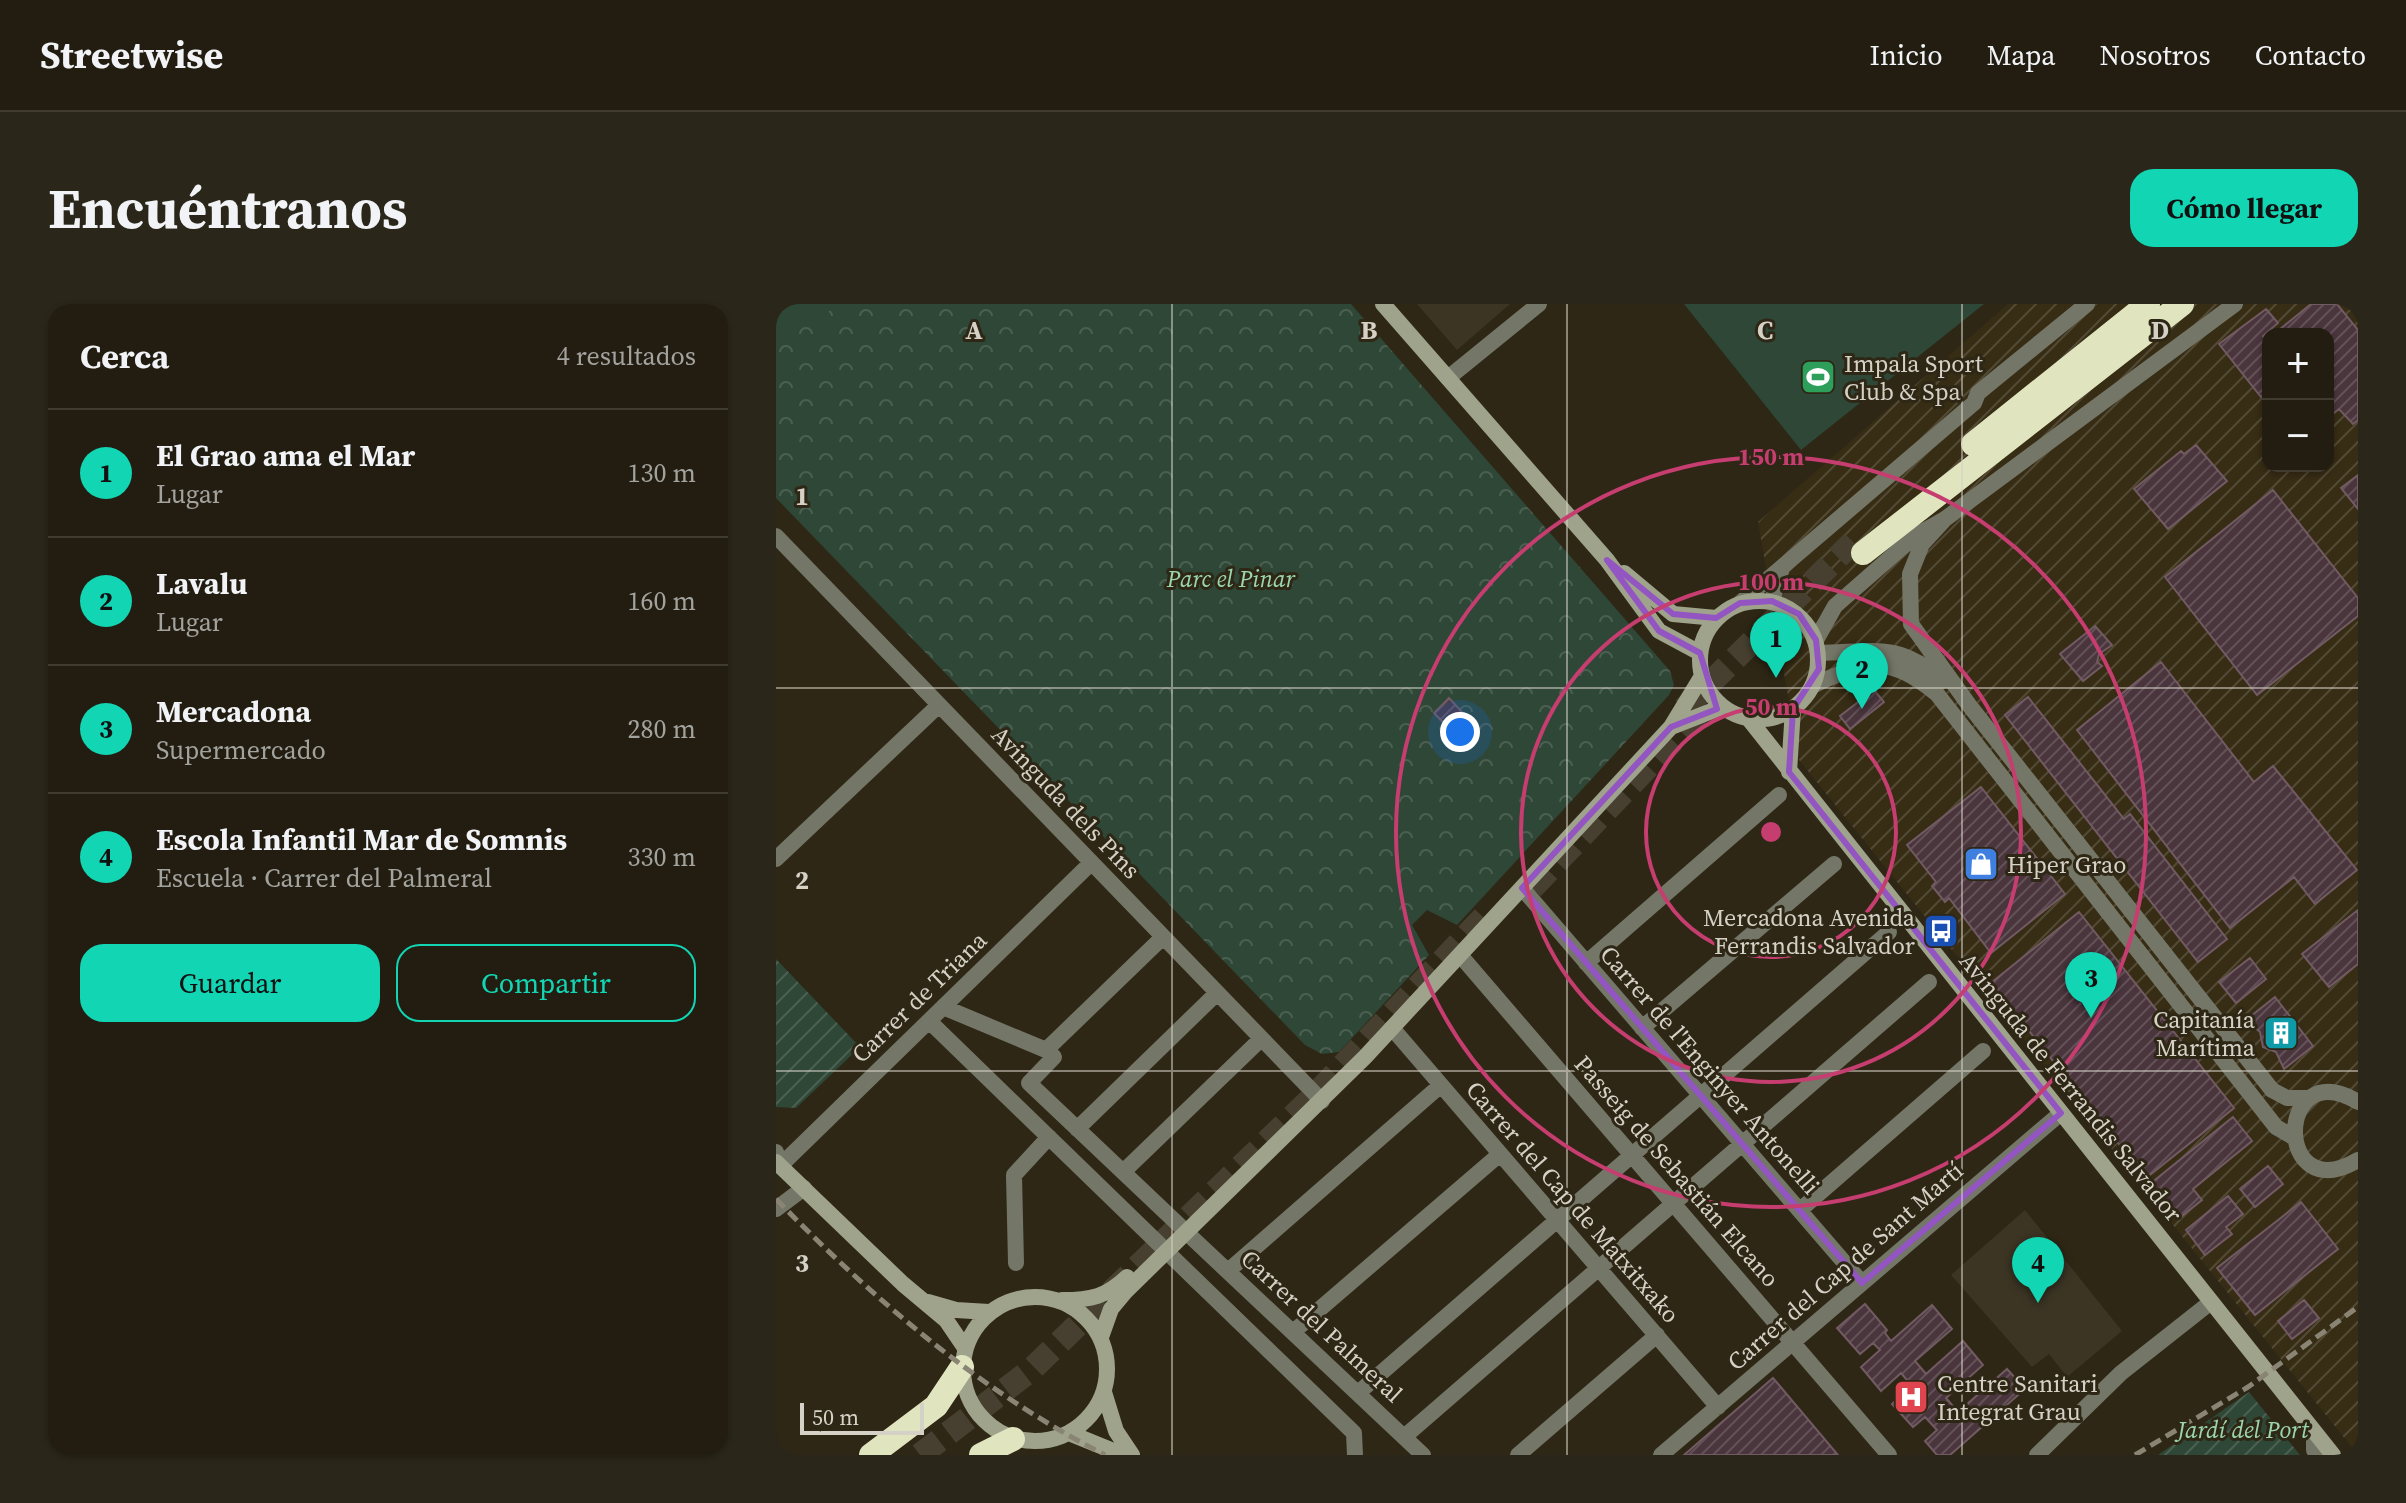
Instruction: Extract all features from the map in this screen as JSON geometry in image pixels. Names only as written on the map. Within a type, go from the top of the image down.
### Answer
[{"type":"highway","points":[[2148,304],[1858,547],[2182,304]]},
{"type":"highway","points":[[871,1455],[936,1406],[964,1358]]},
{"type":"highway","points":[[981,1455],[1013,1439]]},
{"type":"street","points":[[1383,304],[1607,560],[1659,631],[1700,653]]},
{"type":"street","points":[[1448,378],[1539,304]]},
{"type":"street","points":[[2087,304],[1978,393],[1974,403],[1740,603],[1716,618],[1705,634],[1700,653],[1702,676],[1710,693],[1722,707],[1748,718],[1772,718],[1793,709],[1814,685],[1855,665],[1885,666],[1912,674],[1937,694],[2276,1127],[2293,1137]]},
{"type":"street","points":[[1814,685],[1818,646],[1835,606],[1915,536],[1945,519],[2235,304]]},
{"type":"street","points":[[1945,519],[1922,544],[1910,574],[1911,624],[1965,700],[2272,1090],[2287,1098],[2335,1093],[2358,1102]]},
{"type":"street","name":"Avinguda dels Pins","points":[[776,536],[1322,1101]]},
{"type":"street","points":[[1607,560],[1673,614],[1716,618]]},
{"type":"street","points":[[1772,601],[1783,566]]},
{"type":"street","points":[[1740,603],[1772,601],[1799,614],[1818,646]]},
{"type":"street","points":[[1818,646],[1889,649],[1920,661],[1965,700]]},
{"type":"street","points":[[964,1358],[975,1328],[989,1312],[1023,1297],[1093,1300],[1106,1295],[1164,1248],[1209,1199],[1221,1196],[1322,1101],[1671,727],[1702,676]]},
{"type":"street","points":[[776,859],[939,705]]},
{"type":"street","points":[[1671,727],[1722,707]]},
{"type":"street","points":[[1789,772],[1793,709]]},
{"type":"street","name":"Avinguda de Ferrandis Salvador","points":[[1748,718],[2333,1455]]},
{"type":"street","points":[[1586,963],[1779,795]]},
{"type":"street","name":"Carrer de Triana","points":[[777,1160],[929,1021],[1091,863]]},
{"type":"street","points":[[1642,1028],[1834,864]]},
{"type":"street","name":"Carrer de l'Enginyer Antonelli","points":[[1522,888],[1862,1283]]},
{"type":"street","points":[[1358,1393],[1889,932]]},
{"type":"street","points":[[943,1007],[1046,1050],[1163,937]]},
{"type":"street","name":"Passeig de Sebastián Elcano","points":[[1460,955],[1889,1455]]},
{"type":"street","points":[[1404,1437],[1929,982]]},
{"type":"street","points":[[1077,1129],[1217,993]]},
{"type":"street","points":[[929,1021],[1354,1433],[1355,1455]]},
{"type":"street","name":"Carrer del Cap de Matxitxako","points":[[1392,1028],[1718,1407]]},
{"type":"street","points":[[1123,1172],[1261,1039]]},
{"type":"street","name":"Carrer del Palmeral","points":[[1046,1050],[1054,1057],[1029,1083],[1423,1455]]},
{"type":"street","points":[[1800,1210],[1983,1051]]},
{"type":"street","points":[[1228,1271],[1441,1085]]},
{"type":"street","points":[[2310,1098],[2296,1115],[2293,1137],[2297,1149],[2309,1163],[2327,1170],[2344,1169],[2358,1160]]},
{"type":"street","name":"Carrer del Cap de Sant Martí","points":[[1661,1455],[2061,1113]]},
{"type":"street","points":[[1016,1263],[1014,1175],[1049,1137]]},
{"type":"street","points":[[1081,1168],[1100,1150]]},
{"type":"street","points":[[1293,1332],[1500,1154]]},
{"type":"street","points":[[777,1160],[946,1320],[964,1358],[968,1398],[986,1423],[1013,1439],[1046,1441],[1069,1433],[1091,1416],[1104,1392],[1108,1364],[1101,1337],[1084,1314],[1060,1300]]},
{"type":"street","points":[[776,1209],[804,1188]]},
{"type":"street","points":[[1101,1337],[1111,1309],[1164,1248]]},
{"type":"street","points":[[923,1301],[956,1310],[989,1312]]},
{"type":"street","points":[[1240,1322],[1261,1302]]},
{"type":"street","points":[[2037,1455],[2121,1373],[2211,1302]]},
{"type":"street","points":[[1518,1455],[1657,1335]]},
{"type":"street","points":[[1305,1384],[1326,1364]]},
{"type":"street","points":[[1104,1392],[1116,1431],[1132,1455]]},
{"type":"street","name":"Avinguda de Ferrandis Salvador","points":[[2314,1432],[2314,1450],[2318,1455]]},
{"type":"street","points":[[1069,1433],[1123,1455]]},
{"type":"highlighted area","points":[[1607,560],[1673,614],[1716,618],[1740,603],[1772,601],[1799,614],[1816,640],[1819,669],[1793,709],[1789,772],[2061,1113],[1862,1283],[1522,888],[1671,727],[1717,709],[1700,653],[1659,631]]},
{"type":"shaded area","points":[[1417,304],[1510,304],[1457,350]]},
{"type":"shaded area","points":[[2008,304],[2358,304],[2358,1455],[1799,760],[1758,522]]},
{"type":"shaded area","points":[[2025,1210],[2122,1331],[2067,1377],[2049,1354],[2032,1367],[1951,1275]]},
{"type":"green space","name":"Parc el Pinar","points":[[776,304],[1351,304],[1670,671],[1674,685],[1669,695],[1457,925],[1427,910],[1412,925],[1429,955],[1339,1052],[1322,1054],[1305,1045],[776,498]]},
{"type":"green space","points":[[776,304],[838,304],[818,320],[777,322]]},
{"type":"green space","name":"Impala Sport Club & Spa","points":[[1684,304],[1984,304],[1801,450]]},
{"type":"green space","points":[[776,959],[860,1047],[796,1108],[776,1107]]},
{"type":"green space","name":"Jardí del Port","points":[[2249,1392],[2300,1455],[2158,1455]]},
{"type":"building","points":[[2311,304],[2337,304],[2358,330],[2358,420],[2353,424],[2339,409],[2334,413],[2334,328],[2281,328]]},
{"type":"building","points":[[2266,309],[2278,323],[2272,328],[2262,328],[2261,397],[2219,344]]},
{"type":"building","points":[[2196,445],[2227,481],[2168,529],[2134,489],[2181,451],[2184,454]]},
{"type":"building","points":[[2358,475],[2358,509],[2341,488]]},
{"type":"building","points":[[2273,490],[2358,598],[2358,616],[2257,695],[2165,577]]},
{"type":"building","points":[[2095,626],[2112,645],[2099,654],[2097,662],[2102,666],[2083,681],[2060,654]]},
{"type":"building","points":[[2161,662],[2254,782],[2273,766],[2357,870],[2315,904],[2294,877],[2230,928],[2077,730]]},
{"type":"building","points":[[1874,690],[1884,702],[1850,729],[1840,716]]},
{"type":"building","points":[[2028,697],[2124,819],[2130,814],[2227,939],[2198,962],[2005,715]]},
{"type":"building","points":[[1449,698],[1472,723],[1457,737],[1434,713]]},
{"type":"building","name":"Hiper Grao","points":[[1981,787],[2065,894],[1991,953],[1949,898],[1945,902],[1932,886],[1936,882],[1907,845]]},
{"type":"building","points":[[2358,910],[2358,964],[2329,987],[2302,954]]},
{"type":"building","points":[[2079,912],[2234,1108],[2146,1178],[1991,983]]},
{"type":"building","points":[[2250,958],[2266,979],[2236,1003],[2219,982]]},
{"type":"building","name":"Capitanía Marítima","points":[[2275,997],[2313,1046],[2284,1069],[2276,1052],[2263,1047],[2260,1032],[2246,1020]]},
{"type":"building","points":[[2233,1117],[2252,1141],[2193,1189],[2202,1200],[2178,1219],[2150,1184]]},
{"type":"building","points":[[2268,1166],[2283,1184],[2255,1207],[2240,1189]]},
{"type":"building","points":[[2228,1196],[2243,1214],[2226,1227],[2232,1234],[2205,1255],[2186,1230]]},
{"type":"building","points":[[2301,1202],[2338,1249],[2255,1315],[2217,1268]]},
{"type":"building","points":[[2304,1300],[2319,1318],[2292,1339],[2278,1321]]},
{"type":"building","points":[[1865,1304],[1887,1330],[1885,1333],[1891,1341],[1932,1305],[1952,1329],[1915,1361],[1926,1374],[1963,1341],[1983,1365],[1946,1398],[1958,1412],[2007,1369],[2025,1389],[1950,1455],[1937,1455],[1925,1441],[1937,1430],[1925,1417],[1913,1427],[1892,1404],[1912,1386],[1901,1373],[1881,1391],[1861,1367],[1880,1350],[1873,1343],[1860,1354],[1837,1328]]},
{"type":"building","points":[[1773,1378],[1838,1455],[1684,1455]]},
{"type":"tunnel","points":[[1684,709],[1853,542]]},
{"type":"tunnel","points":[[1532,888],[1703,709]]},
{"type":"tunnel","points":[[920,1455],[1031,1370],[1315,1095],[1484,917]]},
{"type":"railway","points":[[776,1199],[851,1273],[930,1341],[1015,1402],[1105,1455]]},
{"type":"railway","points":[[2135,1455],[2248,1387],[2358,1307]]},
{"type":"place","name":"Impala Sport Club & Spa","points":[[1818,377]]},
{"type":"place","name":"El Grao ama el Mar","points":[[1776,678]]},
{"type":"place","name":"Lavalu","points":[[1862,709]]},
{"type":"place","name":"Hiper Grao","points":[[1981,864]]},
{"type":"place","name":"Mercadona Avenida Ferrandis Salvador","points":[[1941,931]]},
{"type":"place","name":"Mercadona","points":[[2091,1018]]},
{"type":"place","name":"Capitanía Marítima","points":[[2281,1033]]},
{"type":"place","name":"Escola Infantil Mar de Somnis","points":[[2038,1303]]},
{"type":"place","name":"Centre Sanitari Integrat Grau","points":[[1911,1397]]}]
